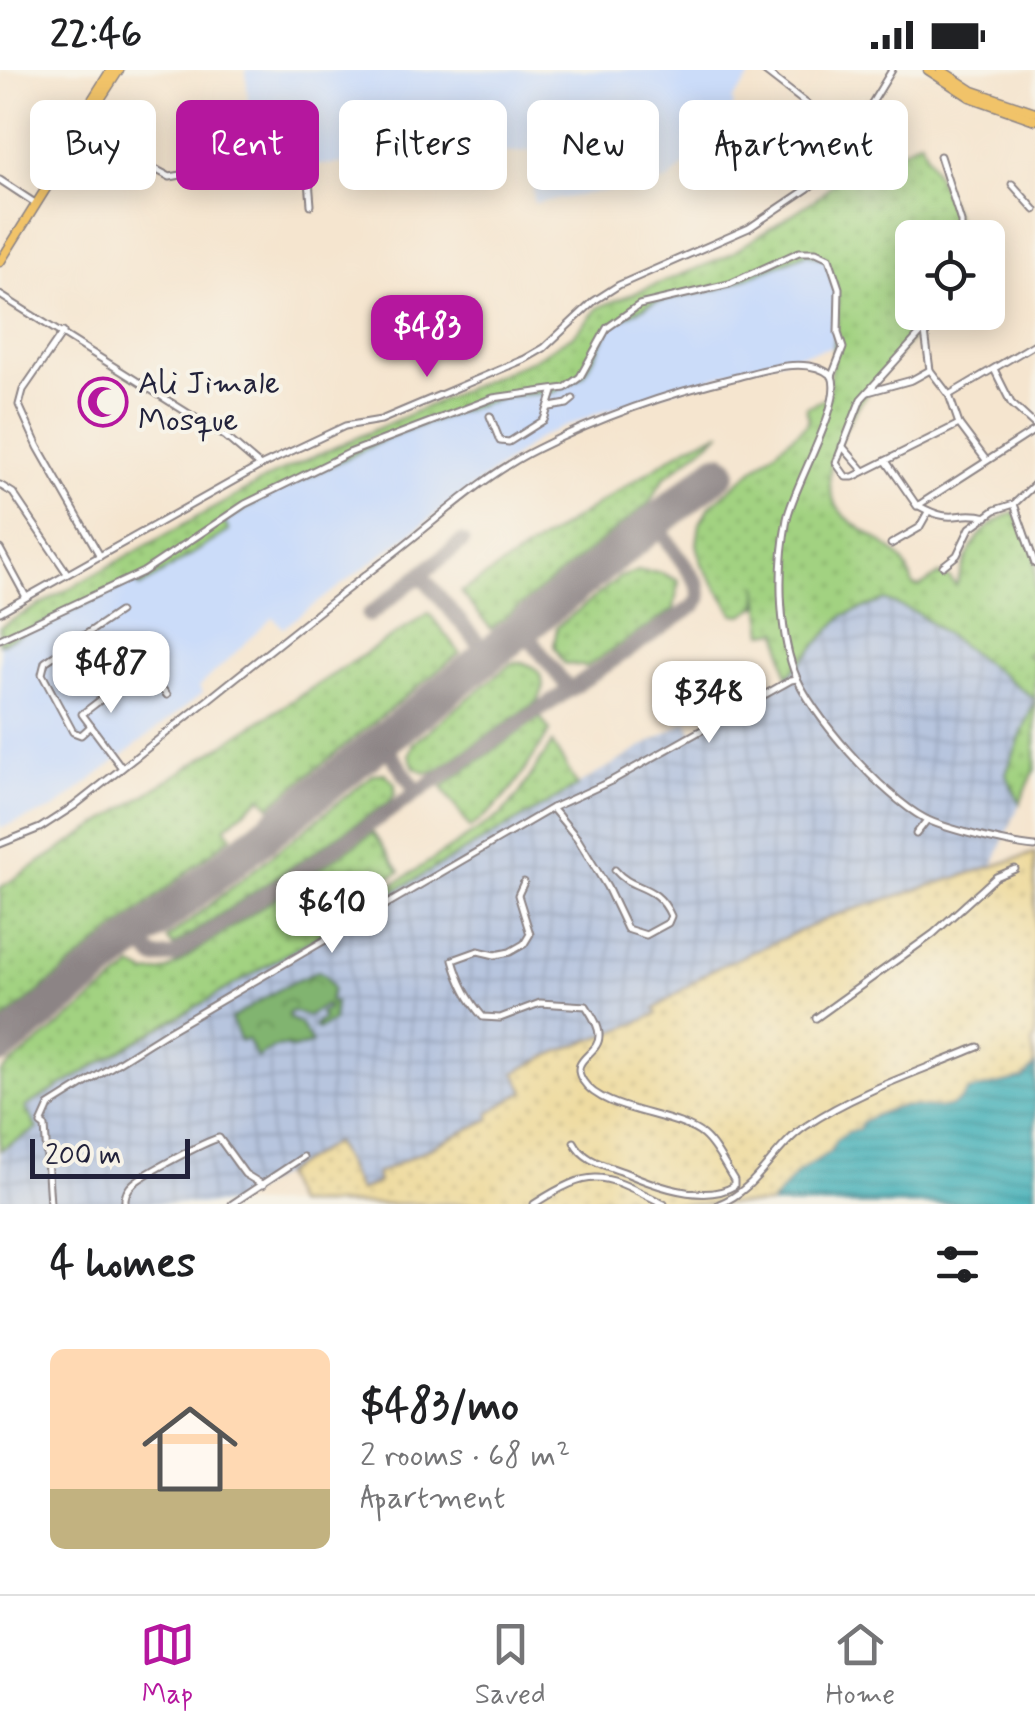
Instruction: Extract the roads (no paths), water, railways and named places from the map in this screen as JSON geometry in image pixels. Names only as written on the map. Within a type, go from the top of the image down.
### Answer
[{"type":"main road","points":[[94,100],[111,70]]},
{"type":"main road","points":[[98,100],[118,70]]},
{"type":"main road","points":[[928,70],[962,94],[1035,120]]},
{"type":"main road","points":[[942,70],[974,92],[1035,112]]},
{"type":"main road","points":[[0,262],[45,190]]},
{"type":"street","points":[[763,70],[802,100]]},
{"type":"street","points":[[872,100],[892,70]]},
{"type":"street","points":[[940,156],[959,220]]},
{"type":"street","points":[[156,169],[170,177],[209,170],[261,177],[303,175],[309,180],[312,206]]},
{"type":"street","points":[[0,180],[37,204]]},
{"type":"street","points":[[1012,184],[1035,210]]},
{"type":"street","points":[[0,612],[260,466],[346,426],[381,420],[525,359],[563,332],[594,301],[620,285],[760,222],[803,190]]},
{"type":"street","points":[[0,639],[143,572],[245,504],[349,453],[493,398],[553,392],[580,377],[607,328],[628,310],[729,284],[808,250],[829,258],[839,288],[838,333],[843,348],[832,376]]},
{"type":"street","points":[[0,295],[226,437],[260,466]]},
{"type":"street","points":[[925,330],[861,399],[836,458],[839,468],[850,478],[959,424]]},
{"type":"street","points":[[926,330],[930,370],[949,395],[959,424],[986,460]]},
{"type":"street","points":[[63,332],[24,390],[19,405],[38,447],[100,556]]},
{"type":"street","points":[[949,395],[1035,344]]},
{"type":"street","points":[[0,844],[58,818],[350,587],[498,473],[535,450],[618,414],[698,386],[797,366],[821,368],[832,376],[836,388],[796,491],[786,530],[783,605],[797,680],[814,710],[898,801],[927,820],[1035,847]]},
{"type":"street","points":[[917,506],[1035,428],[1011,403],[994,368]]},
{"type":"street","points":[[868,392],[912,380],[930,370]]},
{"type":"street","points":[[490,416],[504,444],[544,420],[553,392]]},
{"type":"street","points":[[550,407],[572,400]]},
{"type":"street","points":[[842,446],[864,471]]},
{"type":"street","points":[[886,460],[917,506],[945,519],[987,516]]},
{"type":"street","points":[[943,566],[961,550],[970,528],[1004,504],[1014,504],[1035,484]]},
{"type":"street","points":[[0,485],[13,492],[67,573]]},
{"type":"street","points":[[1014,504],[1035,564]]},
{"type":"street","points":[[891,544],[918,528],[928,512]]},
{"type":"street","points":[[0,549],[26,596]]},
{"type":"street","points":[[91,726],[81,735],[72,732],[42,674],[46,662],[119,612]]},
{"type":"street","points":[[122,768],[82,714],[130,677],[148,680],[167,694]]},
{"type":"street","points":[[50,1204],[45,1127],[41,1124],[49,1106],[167,1032],[552,808],[611,781],[797,680]]},
{"type":"street","points":[[552,808],[607,888],[627,929],[646,935],[668,923],[671,916],[664,901],[653,890],[622,878],[615,870]]},
{"type":"street","points":[[916,834],[927,820]]},
{"type":"street","points":[[816,1018],[918,946],[996,877],[1015,869]]},
{"type":"street","points":[[524,882],[518,895],[530,934],[524,944],[510,952],[495,955],[478,951],[453,960],[472,1005],[484,1017],[500,1018],[540,1003],[586,1006],[600,1035],[579,1064],[578,1072],[587,1087],[638,1112],[701,1132],[734,1180],[734,1186],[717,1198],[697,1200],[662,1193],[591,1160],[574,1142]]},
{"type":"street","points":[[719,1204],[744,1191],[806,1126],[870,1092],[978,1047]]},
{"type":"street","points":[[124,1204],[124,1196],[133,1183],[219,1138],[245,1174],[263,1184]]},
{"type":"street","points":[[232,1204],[303,1157]]},
{"type":"street","points":[[534,1204],[579,1179],[601,1176],[664,1204]]},
{"type":"water","points":[[1035,1066],[1035,1204],[771,1204],[797,1173],[830,1152],[836,1140],[859,1130],[862,1122],[901,1107],[946,1108],[968,1091],[1023,1079]]},
{"type":"place","name":"Ali Jimale Mosque","points":[[103,402]]}]
